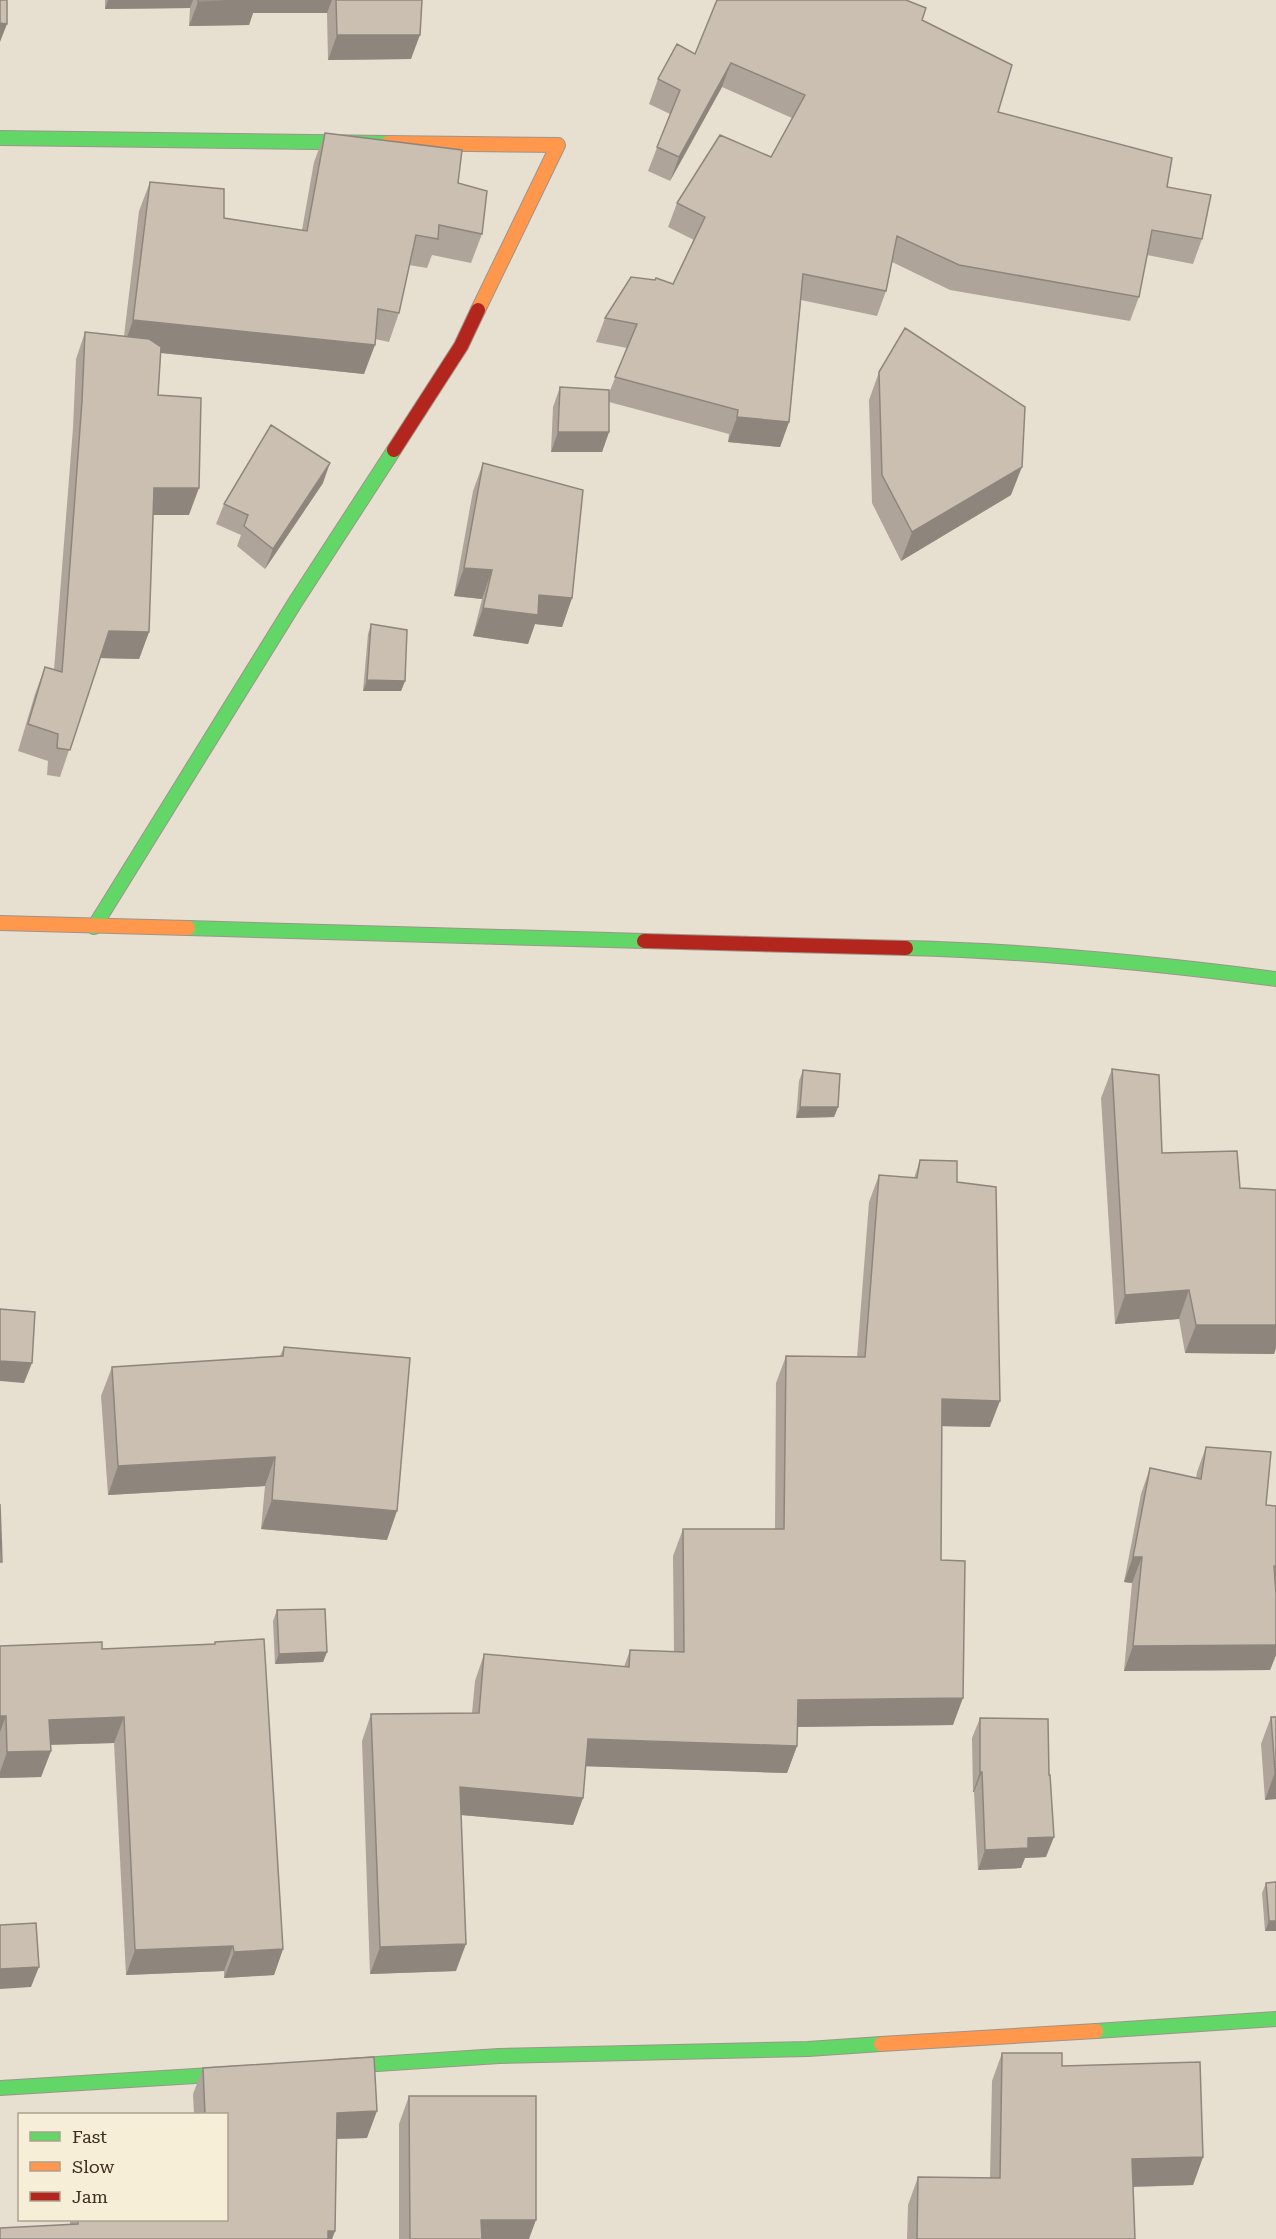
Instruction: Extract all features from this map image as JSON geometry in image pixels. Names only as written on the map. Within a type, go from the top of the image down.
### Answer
[{"type":"street","points":[[0,138],[558,145],[461,346],[296,601],[94,927]]},
{"type":"street","points":[[0,923],[992,950],[1160,964],[1276,979]]},
{"type":"street","points":[[323,2068],[499,2056],[808,2049],[1276,2019]]},
{"type":"street","points":[[0,2088],[252,2072]]},
{"type":"building","points":[[0,0],[7,0],[7,24],[0,23]]},
{"type":"building","points":[[198,0],[257,0],[257,1],[198,2]]},
{"type":"building","points":[[336,0],[422,0],[420,35],[337,35]]},
{"type":"building","points":[[717,0],[906,0],[926,8],[922,20],[1012,65],[998,112],[1172,158],[1167,187],[1211,195],[1202,239],[1152,230],[1139,297],[959,265],[897,236],[886,291],[803,274],[789,422],[737,417],[738,410],[615,377],[637,324],[605,318],[631,277],[655,280],[656,278],[673,284],[705,217],[677,203],[720,135],[771,157],[805,95],[731,63],[679,157],[657,147],[680,90],[658,79],[677,44],[695,54]]},
{"type":"building","points":[[325,133],[462,150],[458,183],[487,191],[482,234],[439,225],[438,239],[416,235],[399,313],[378,309],[375,345],[133,320],[150,182],[224,189],[224,218],[307,231]]},
{"type":"building","points":[[905,328],[1025,407],[1022,467],[912,532],[882,475],[879,372]]},
{"type":"building","points":[[85,332],[149,339],[161,347],[158,395],[201,398],[199,488],[154,488],[149,632],[109,631],[70,750],[57,748],[58,734],[28,724],[45,667],[62,672]]},
{"type":"building","points":[[560,387],[609,390],[609,432],[558,432]]},
{"type":"building","points":[[271,425],[330,463],[273,549],[244,526],[248,515],[224,504]]},
{"type":"building","points":[[483,463],[583,490],[572,598],[539,595],[538,615],[483,608],[492,570],[464,568]]},
{"type":"building","points":[[371,624],[407,630],[405,681],[367,680]]},
{"type":"building","points":[[1112,1069],[1159,1075],[1162,1153],[1237,1151],[1240,1188],[1276,1190],[1276,1325],[1196,1325],[1189,1290],[1125,1295]]},
{"type":"building","points":[[803,1070],[840,1074],[838,1107],[800,1107]]},
{"type":"building","points":[[920,1160],[957,1161],[957,1182],[996,1187],[1000,1401],[942,1399],[941,1560],[965,1561],[963,1698],[798,1700],[797,1746],[588,1739],[583,1798],[460,1787],[466,1944],[380,1947],[371,1714],[479,1713],[484,1654],[629,1667],[630,1650],[684,1652],[683,1529],[784,1529],[786,1356],[865,1357],[879,1175],[917,1178]]},
{"type":"building","points":[[0,1309],[35,1312],[32,1363],[0,1361]]},
{"type":"building","points":[[284,1347],[410,1358],[397,1511],[272,1500],[275,1457],[118,1466],[112,1367],[283,1356]]},
{"type":"building","points":[[1206,1447],[1271,1452],[1266,1505],[1276,1506],[1276,1566],[1274,1566],[1276,1645],[1133,1646],[1142,1557],[1133,1557],[1150,1468],[1201,1479]]},
{"type":"building","points":[[0,1504],[2,1562],[0,1562]]},
{"type":"building","points":[[325,1609],[327,1652],[279,1654],[277,1610]]},
{"type":"building","points":[[264,1639],[283,1949],[234,1952],[233,1946],[135,1950],[124,1717],[49,1720],[51,1751],[7,1752],[6,1716],[0,1716],[0,1646],[102,1642],[102,1649],[215,1644],[215,1642]]},
{"type":"building","points":[[1271,1717],[1276,1717],[1276,1772],[1275,1772]]},
{"type":"building","points":[[980,1718],[1048,1719],[1049,1775],[1054,1837],[1028,1838],[1028,1848],[985,1850],[982,1772],[980,1772]]},
{"type":"building","points":[[1276,1882],[1276,1921],[1269,1921],[1266,1883]]},
{"type":"building","points":[[36,1923],[39,1967],[0,1969],[0,1925]]},
{"type":"building","points":[[1002,2053],[1062,2053],[1062,2066],[1200,2062],[1203,2157],[1132,2159],[1135,2239],[917,2239],[918,2177],[1000,2178]]},
{"type":"building","points":[[374,2057],[377,2111],[337,2113],[335,2231],[328,2231],[328,2239],[0,2239],[0,2228],[78,2224],[78,2221],[228,2221],[228,2113],[205,2113],[203,2068]]},
{"type":"building","points":[[409,2096],[536,2096],[536,2220],[481,2220],[482,2239],[410,2239]]},
{"type":"traffic: fast","points":[[0,138],[388,143]]},
{"type":"traffic: fast","points":[[94,927],[296,601],[394,450]]},
{"type":"traffic: fast","points":[[188,928],[644,941]]},
{"type":"traffic: fast","points":[[906,948],[1091,959],[1276,979]]},
{"type":"traffic: fast","points":[[1096,2031],[1276,2019]]},
{"type":"traffic: fast","points":[[331,2067],[499,2056],[808,2049],[881,2044]]},
{"type":"traffic: fast","points":[[0,2088],[244,2073]]},
{"type":"traffic: slow","points":[[388,143],[558,145],[478,310]]},
{"type":"traffic: slow","points":[[0,923],[188,928]]},
{"type":"traffic: slow","points":[[881,2044],[1096,2031]]},
{"type":"traffic: jam","points":[[394,450],[461,346],[478,310]]},
{"type":"traffic: jam","points":[[644,941],[906,948]]}]
